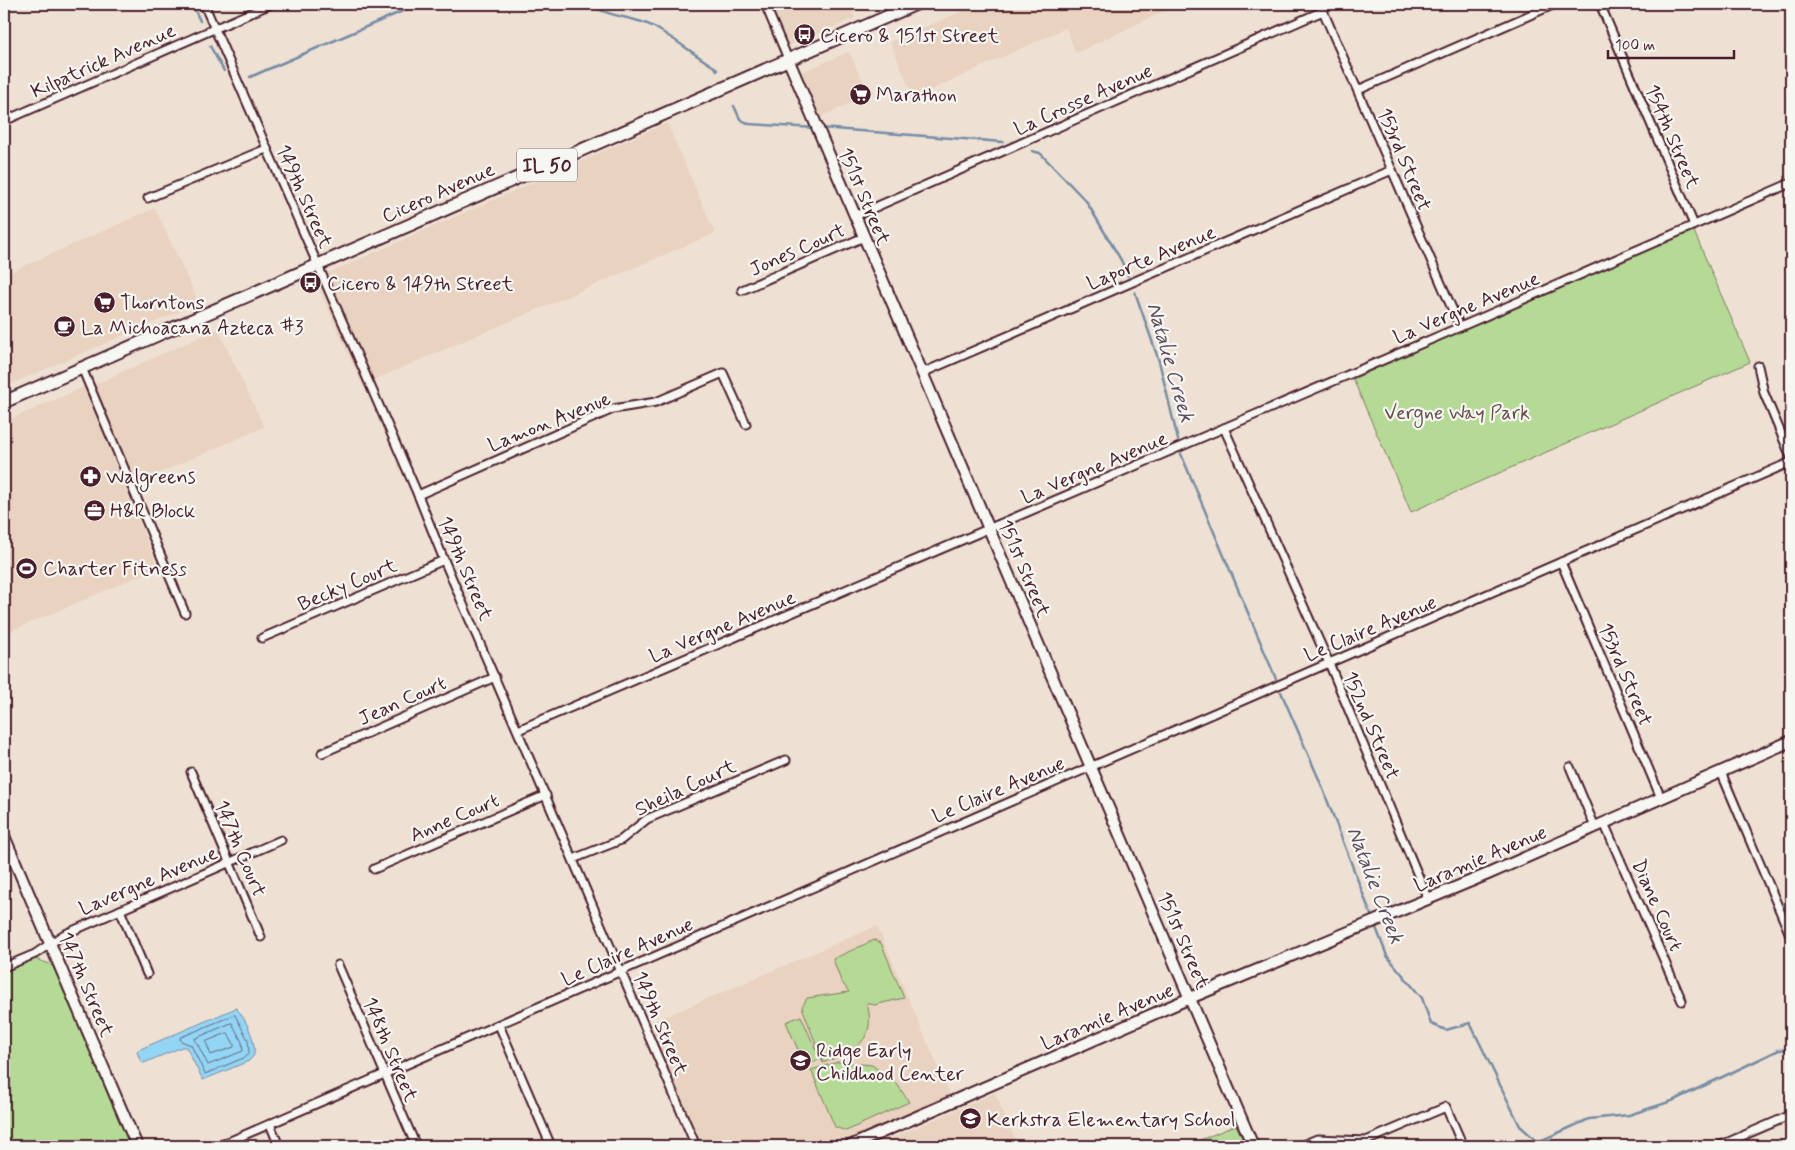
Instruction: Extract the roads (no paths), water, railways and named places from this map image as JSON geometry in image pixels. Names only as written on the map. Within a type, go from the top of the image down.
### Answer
[{"type":"main road","name":"Cicero Avenue","points":[[4,402],[916,4]]},
{"type":"street","name":"149th Street","points":[[204,4],[418,495],[444,560],[496,677],[696,1146]]},
{"type":"street","name":"Kilpatrick Avenue","points":[[4,121],[271,4]]},
{"type":"street","name":"151st Street","points":[[765,4],[1253,1146]]},
{"type":"street","points":[[1358,90],[1555,4]]},
{"type":"street","name":"154th Street","points":[[1600,4],[1694,225]]},
{"type":"street","name":"153rd Street","points":[[1322,7],[1460,328]]},
{"type":"street","name":"La Crosse Avenue","points":[[855,216],[1322,7]]},
{"type":"street","points":[[148,198],[266,149]]},
{"type":"street","name":"Laporte Avenue","points":[[922,373],[1392,170]]},
{"type":"street","name":"La Vergne Avenue","points":[[518,730],[1460,328],[1791,183]]},
{"type":"street","name":"Jones Court","points":[[742,290],[864,237]]},
{"type":"street","points":[[1758,366],[1764,393],[1791,457]]},
{"type":"street","points":[[82,368],[185,613]]},
{"type":"street","name":"Lamon Avenue","points":[[418,495],[613,409],[656,402],[723,373],[746,424]]},
{"type":"street","name":"152nd Street","points":[[1224,428],[1329,663],[1428,899]]},
{"type":"street","name":"Le Claire Avenue","points":[[219,1146],[1791,462]]},
{"type":"street","name":"Becky Court","points":[[262,638],[444,560]]},
{"type":"street","name":"153rd Street","points":[[1561,562],[1661,798]]},
{"type":"street","name":"Jean Court","points":[[322,753],[496,677]]},
{"type":"street","name":"Laramie Avenue","points":[[850,1146],[1190,998],[1428,899],[1791,741]]},
{"type":"street","name":"Sheila Court","points":[[573,859],[621,840],[647,819],[786,760]]},
{"type":"street","name":"Diane Court","points":[[1570,767],[1682,1001]]},
{"type":"street","name":"147th Court","points":[[191,772],[261,937]]},
{"type":"street","points":[[1720,772],[1791,936]]},
{"type":"street","name":"Anne Court","points":[[374,869],[546,795]]},
{"type":"street","name":"147th Street","points":[[4,836],[137,1146]]},
{"type":"street","name":"Lavergne Avenue","points":[[4,967],[35,954],[59,936],[281,840]]},
{"type":"street","points":[[120,910],[147,974]]},
{"type":"street","name":"148th Street","points":[[338,965],[416,1146]]},
{"type":"street","points":[[499,1025],[551,1146]]},
{"type":"street","points":[[1300,1146],[1318,1138],[1366,1142],[1446,1107],[1463,1146]]},
{"type":"street","points":[[1719,1146],[1789,1116],[1791,1126]]},
{"type":"street","points":[[270,1124],[279,1146]]},
{"type":"water","points":[[236,1008],[247,1024],[252,1036],[254,1055],[249,1061],[203,1080],[186,1047],[144,1063],[141,1062],[138,1050]]},
{"type":"waterway","name":"Natalie Creek","points":[[192,4],[200,21]]},
{"type":"waterway","name":"Natalie Creek","points":[[250,77],[419,4]]},
{"type":"waterway","name":"Natalie Creek","points":[[591,4],[613,15],[646,23],[654,27],[716,68],[717,71]]},
{"type":"waterway","name":"Natalie Creek","points":[[210,46],[224,71]]},
{"type":"waterway","name":"Natalie Creek","points":[[734,106],[740,119],[749,124],[816,128]]},
{"type":"waterway","name":"Natalie Creek","points":[[821,128],[1003,142]]},
{"type":"waterway","name":"Natalie Creek","points":[[1032,151],[1040,153],[1086,201],[1121,260],[1128,276]]},
{"type":"waterway","name":"Natalie Creek","points":[[1135,292],[1159,361],[1178,440]]},
{"type":"waterway","name":"Natalie Creek","points":[[1181,454],[1276,679]]},
{"type":"waterway","name":"Natalie Creek","points":[[1281,692],[1321,784],[1373,920]]},
{"type":"waterway","name":"Natalie Creek","points":[[1375,925],[1387,956],[1422,998],[1431,1024],[1446,1030],[1470,1023],[1520,1126],[1538,1142],[1589,1119],[1629,1115],[1672,1101],[1779,1050],[1791,1049]]},
{"type":"place","name":"Cicero & 151st Street","points":[[804,35]]},
{"type":"place","name":"Marathon","points":[[860,94]]},
{"type":"place","name":"Cicero & 149th Street","points":[[311,283]]},
{"type":"place","name":"Thorntons","points":[[104,302]]},
{"type":"place","name":"La Michoacana Azteca #3","points":[[65,327]]},
{"type":"place","name":"Walgreens","points":[[90,476]]},
{"type":"place","name":"H&R Block","points":[[94,510]]},
{"type":"place","name":"Charter Fitness","points":[[27,568]]},
{"type":"place","name":"Ridge Early Childhood Center","points":[[800,1061]]},
{"type":"place","name":"Kerkstra Elementary School","points":[[971,1119]]},
{"type":"park label","name":"Vergne Way Park","points":[[1457,412]]}]
